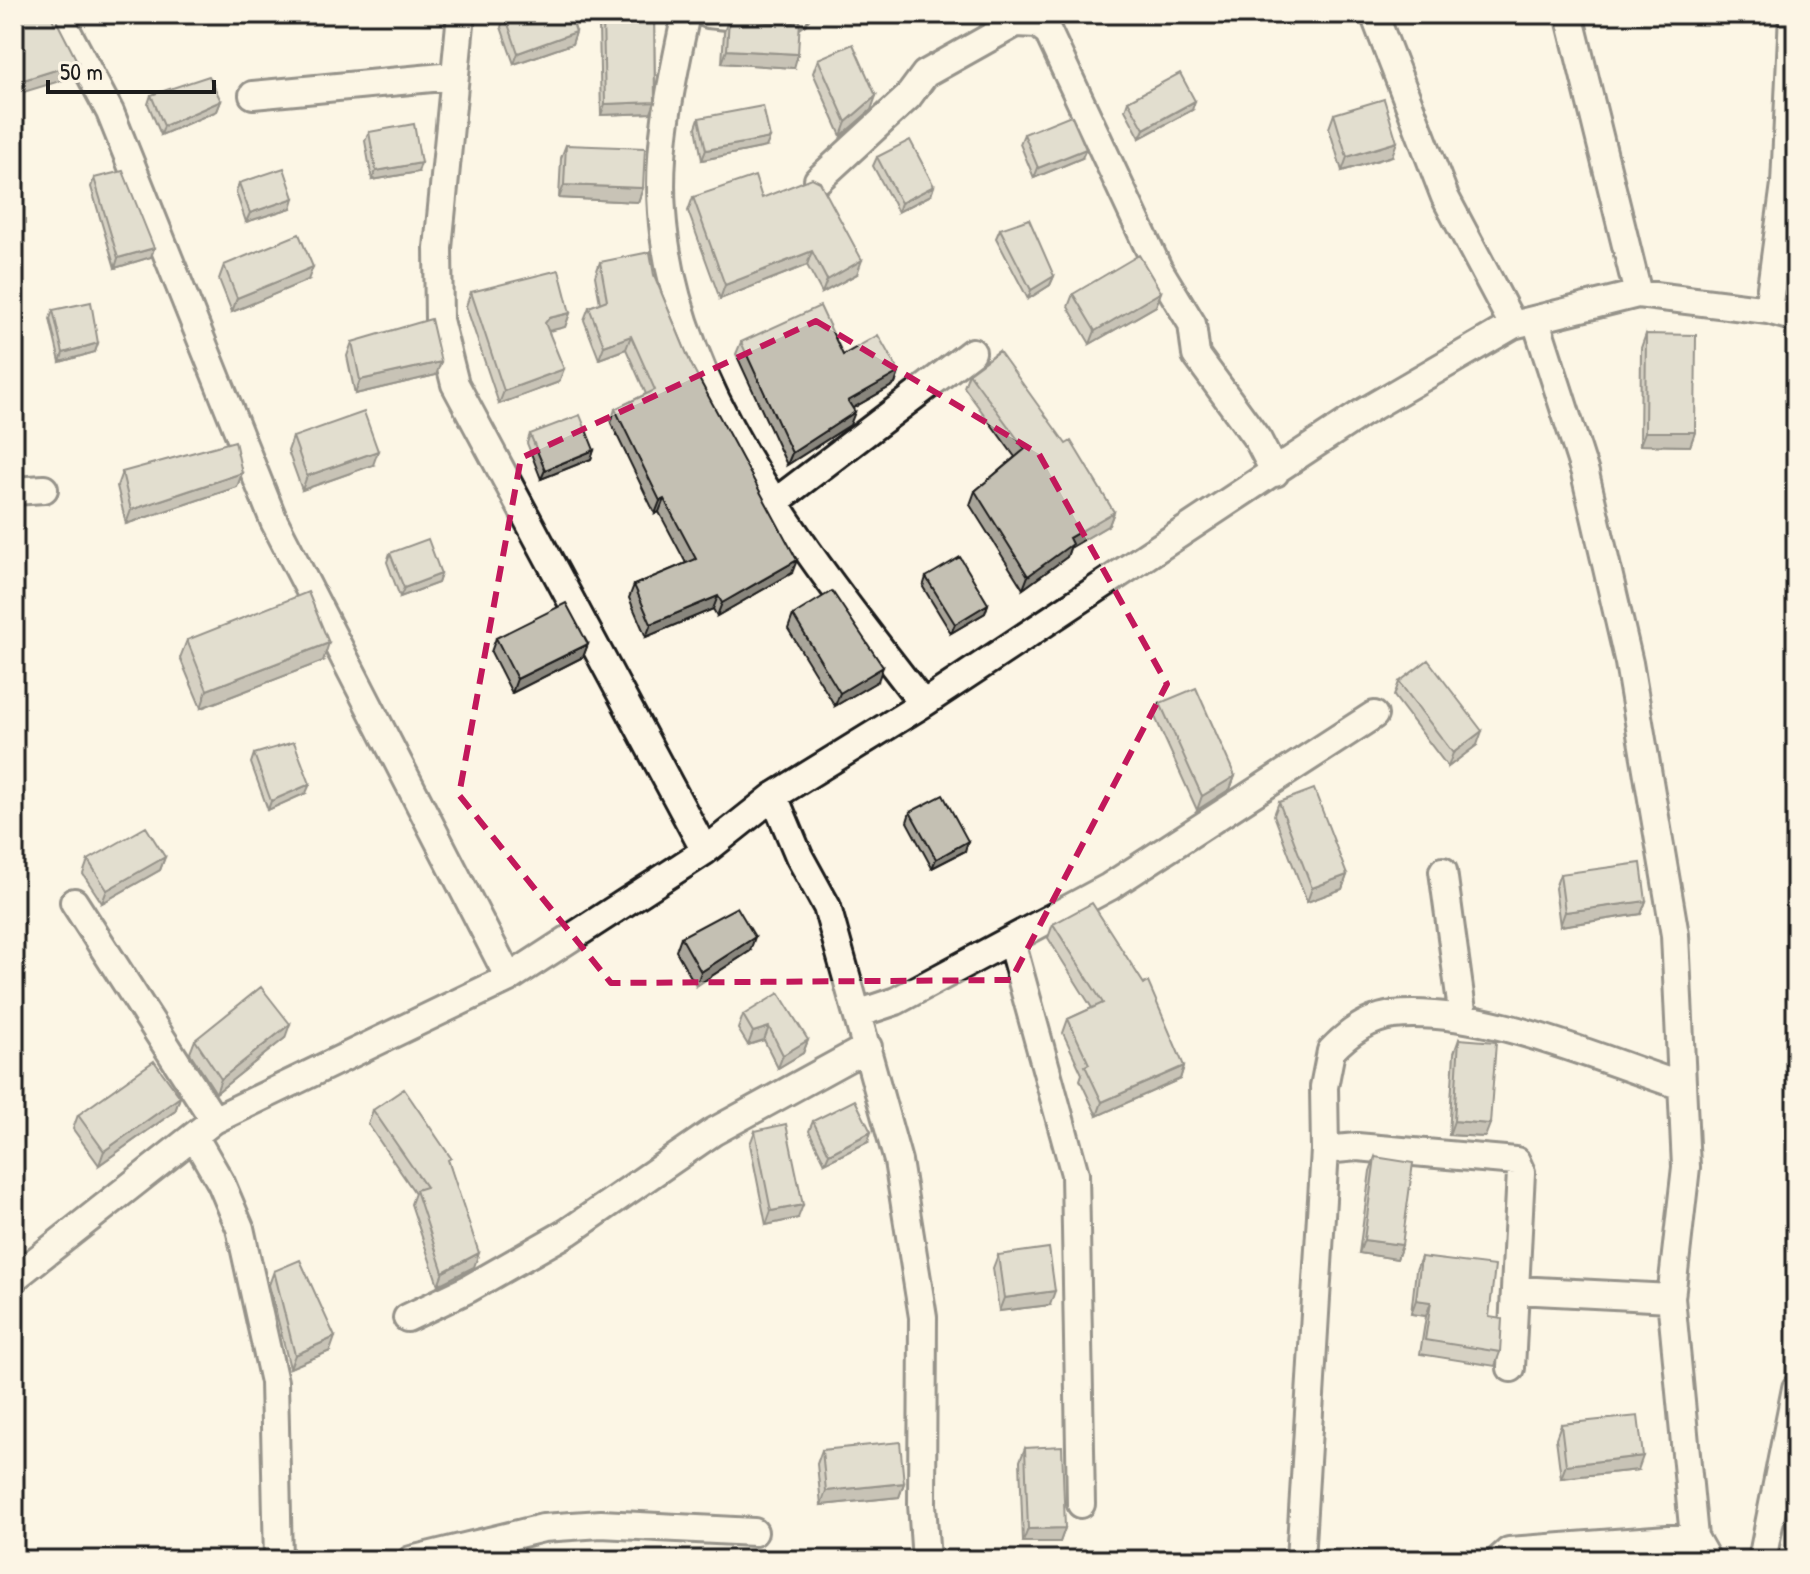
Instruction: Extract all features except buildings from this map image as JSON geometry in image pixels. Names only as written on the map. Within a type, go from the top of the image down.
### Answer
[{"type":"street","points":[[58,14],[110,112],[274,521],[509,978]]},
{"type":"street","points":[[461,14],[453,76],[439,277],[439,320],[455,384],[705,851]]},
{"type":"street","points":[[686,14],[664,120],[661,209],[665,245],[680,306],[724,421],[774,503],[923,704]]},
{"type":"street","points":[[708,14],[784,22],[795,14]]},
{"type":"street","points":[[1374,14],[1445,197],[1525,323],[1585,473],[1629,663],[1675,935],[1686,1167],[1671,1298],[1694,1537],[1707,1560]]},
{"type":"street","points":[[1569,14],[1638,294]]},
{"type":"street","points":[[1768,310],[1785,184],[1793,14]]},
{"type":"street","points":[[818,180],[908,97],[925,74],[1016,23],[1038,24],[1048,32],[1158,268],[1192,324],[1196,355],[1209,377],[1258,440],[1275,473]]},
{"type":"street","points":[[253,95],[453,76]]},
{"type":"street","points":[[14,1278],[204,1128],[509,978],[705,851],[774,796],[923,704],[1362,413],[1525,323],[1638,294],[1768,310],[1796,318]]},
{"type":"street","points":[[774,503],[972,352]]},
{"type":"street","points":[[14,491],[44,489]]},
{"type":"street","points":[[860,1013],[896,1001],[1109,887],[1374,715]]},
{"type":"street","points":[[774,796],[799,856],[827,907],[860,1013],[898,1161],[923,1317],[922,1504],[926,1560]]},
{"type":"street","points":[[1443,871],[1463,1018]]},
{"type":"street","points":[[74,902],[204,1128],[221,1183],[240,1228],[274,1382],[278,1560]]},
{"type":"street","points":[[1011,941],[1075,1174],[1081,1504]]},
{"type":"street","points":[[1300,1560],[1325,1150],[1323,1120],[1327,1064],[1331,1051],[1365,1024],[1392,1015],[1463,1018],[1496,1025],[1682,1086]]},
{"type":"street","points":[[407,1318],[468,1289],[568,1232],[713,1132],[868,1047]]},
{"type":"street","points":[[1325,1150],[1357,1147],[1516,1161],[1521,1172],[1511,1368]]},
{"type":"street","points":[[1517,1290],[1671,1298]]},
{"type":"street","points":[[1762,1560],[1796,1388]]},
{"type":"street","points":[[411,1560],[496,1551],[543,1528],[601,1524],[754,1532]]},
{"type":"street","points":[[1499,1560],[1509,1551],[1694,1537]]},
{"type":"highlighted area","points":[[816,321],[1039,454],[1167,684],[1011,980],[611,983],[459,795],[521,458]]}]
